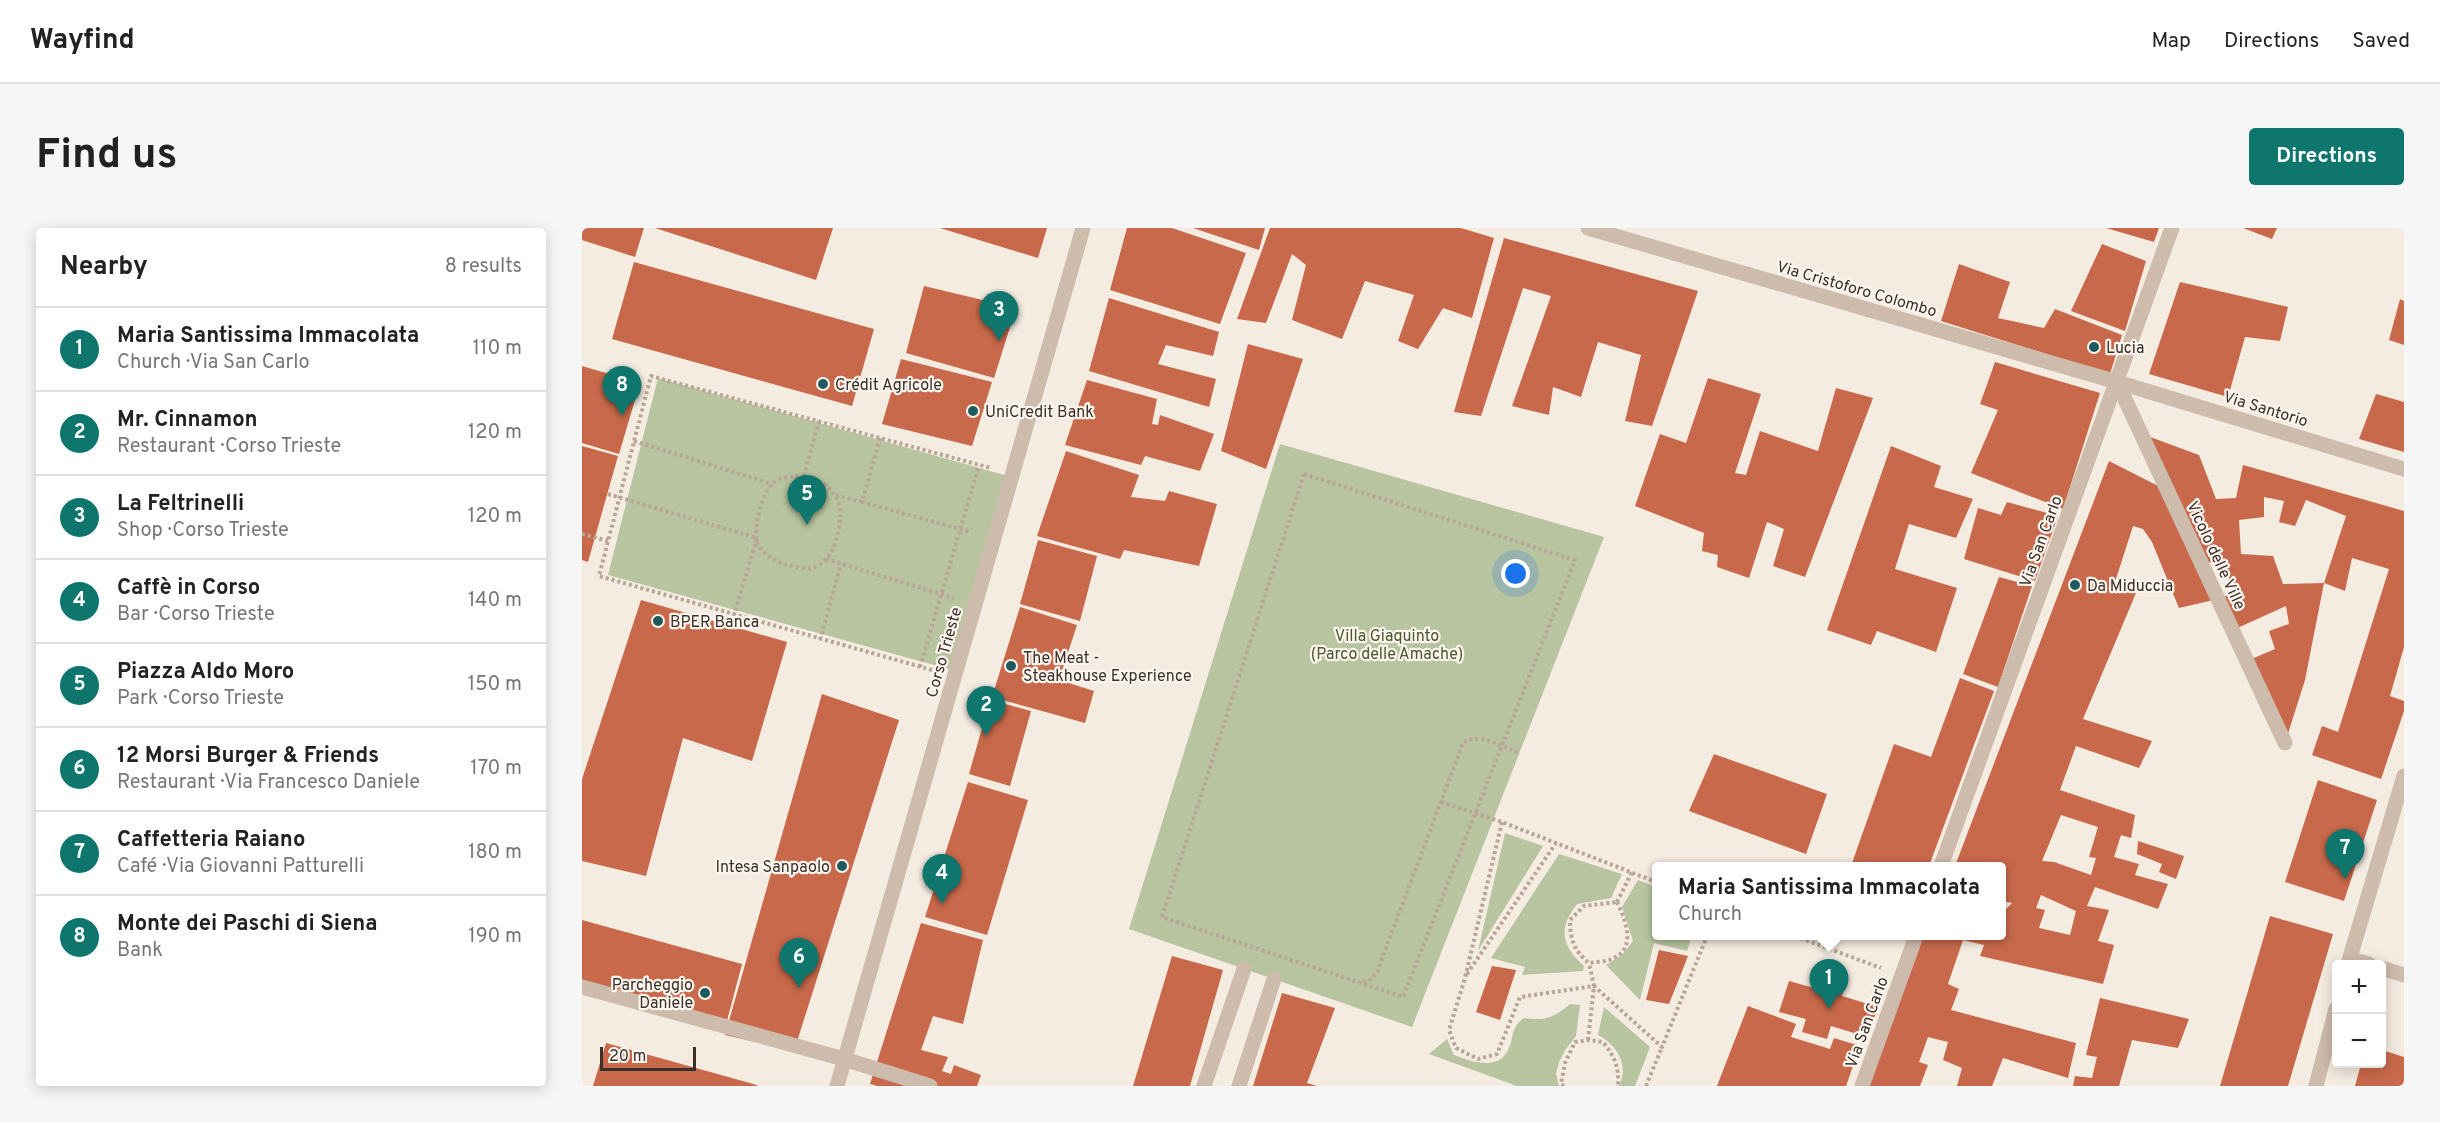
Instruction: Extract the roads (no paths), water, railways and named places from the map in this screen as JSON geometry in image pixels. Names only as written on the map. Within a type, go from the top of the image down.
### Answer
[{"type":"street","name":"Corso Trieste","points":[[837,1086],[1083,228]]},
{"type":"street","name":"Via Cristoforo Colombo","points":[[1588,228],[2117,382]]},
{"type":"street","name":"Via San Carlo","points":[[1943,862],[2172,228]]},
{"type":"street","name":"Via Santorio","points":[[2117,382],[2404,469]]},
{"type":"street","name":"Vicolo delle Ville","points":[[2117,382],[2285,742]]},
{"type":"street","points":[[2350,960],[2404,776]]},
{"type":"street","name":"Via San Carlo","points":[[1862,1086],[1914,940]]},
{"type":"street","points":[[1204,1086],[1244,969]]},
{"type":"street","points":[[2386,969],[2404,975]]},
{"type":"street","points":[[1239,1086],[1274,979]]},
{"type":"street","points":[[582,987],[844,1059],[930,1086]]},
{"type":"street","points":[[2316,1086],[2336,1014]]},
{"type":"place","name":"La Feltrinelli","points":[[999,341]]},
{"type":"place","name":"Lucia","points":[[2094,347]]},
{"type":"place","name":"Crédit Agricole","points":[[823,384]]},
{"type":"place","name":"UniCredit Bank","points":[[973,411]]},
{"type":"place","name":"Monte dei Paschi di Siena","points":[[622,416]]},
{"type":"place","name":"Piazza Aldo Moro","points":[[807,525]]},
{"type":"place","name":"Da Miduccia","points":[[2075,585]]},
{"type":"place","name":"BPER Banca","points":[[658,621]]},
{"type":"place","name":"The Meat - Steakhouse Experience","points":[[1011,666]]},
{"type":"place","name":"Mr. Cinnamon","points":[[986,736]]},
{"type":"place","name":"Intesa Sanpaolo","points":[[842,866]]},
{"type":"place","name":"Caffetteria Raiano","points":[[2345,879]]},
{"type":"place","name":"Caffè in Corso","points":[[942,904]]},
{"type":"place","name":"12 Morsi Burger & Friends","points":[[799,988]]},
{"type":"place","name":"Parcheggio Daniele","points":[[705,993]]},
{"type":"place","name":"Maria Santissima Immacolata","points":[[1829,1009]]},
{"type":"park label","name":"Villa Giaquinto (Parco delle Amache)","points":[[1387,644]]}]
